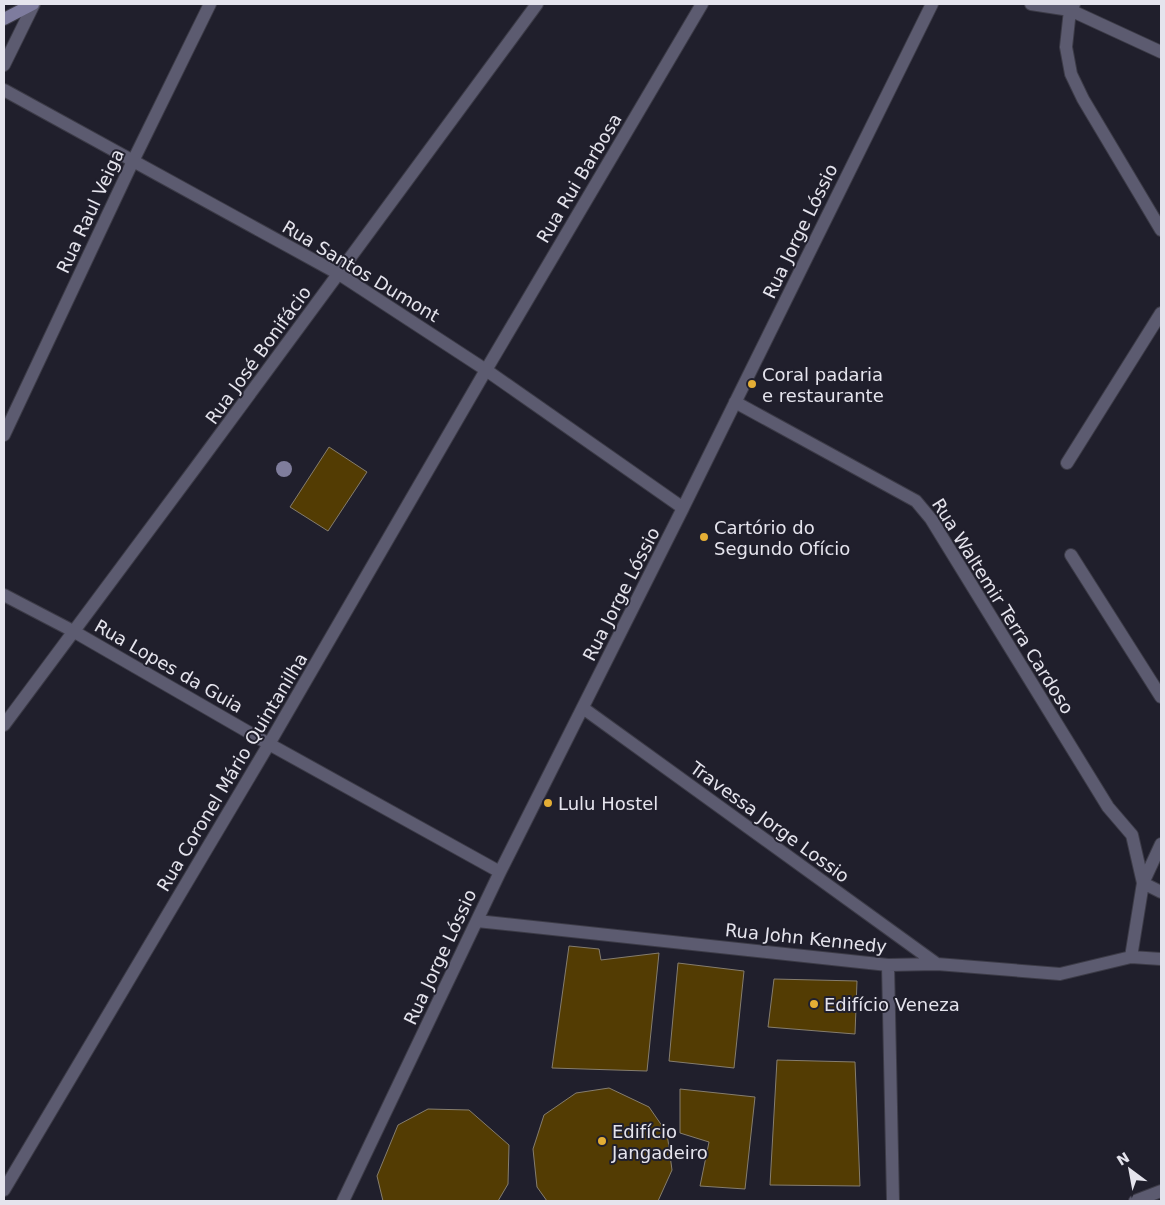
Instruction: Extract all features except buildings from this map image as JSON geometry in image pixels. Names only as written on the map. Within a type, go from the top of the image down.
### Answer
[{"type":"main road","points":[[4,19],[34,4]]},
{"type":"street","points":[[4,65],[34,4]]},
{"type":"street","name":"Rua Raul Veiga","points":[[4,435],[133,161],[210,4]]},
{"type":"street","name":"Rua José Bonifácio","points":[[4,725],[537,4]]},
{"type":"street","name":"Rua Rui Barbosa","points":[[486,370],[702,4]]},
{"type":"street","name":"Rua Jorge Lóssio","points":[[344,1201],[500,872],[683,508],[932,4]]},
{"type":"street","points":[[1031,4],[1072,7],[1161,52]]},
{"type":"street","points":[[1072,7],[1066,47],[1071,74],[1083,99],[1161,230]]},
{"type":"street","name":"Rua Santos Dumont","points":[[4,90],[339,274],[486,370],[683,508]]},
{"type":"street","points":[[1068,463],[1161,313]]},
{"type":"street","name":"Rua Coronel Mário Quintanilha","points":[[4,1190],[269,744],[486,370]]},
{"type":"street","name":"Rua Waltemir Terra Cardoso","points":[[735,402],[916,500],[926,512],[1108,807],[1132,835],[1143,883],[1131,957]]},
{"type":"street","points":[[1071,555],[1161,697]]},
{"type":"street","name":"Rua Lopes da Guia","points":[[4,594],[500,872]]},
{"type":"street","name":"Travessa Jorge Lossio","points":[[583,708],[937,964]]},
{"type":"street","points":[[1161,844],[1143,883],[1161,892]]},
{"type":"street","name":"Rua John Kennedy","points":[[477,922],[888,964],[937,964],[1060,974],[1131,957],[1161,959]]},
{"type":"street","points":[[888,964],[893,1201]]},
{"type":"street","points":[[1135,1201],[1161,1191]]},
{"type":"place","name":"Coral padaria e restaurante","points":[[752,384]]},
{"type":"place","name":"Cartório do Segundo Ofício","points":[[704,537]]},
{"type":"place","name":"Lulu Hostel","points":[[548,803]]},
{"type":"place","name":"Edifício Veneza","points":[[814,1004]]},
{"type":"place","name":"Edifício Jangadeiro","points":[[602,1141]]}]
